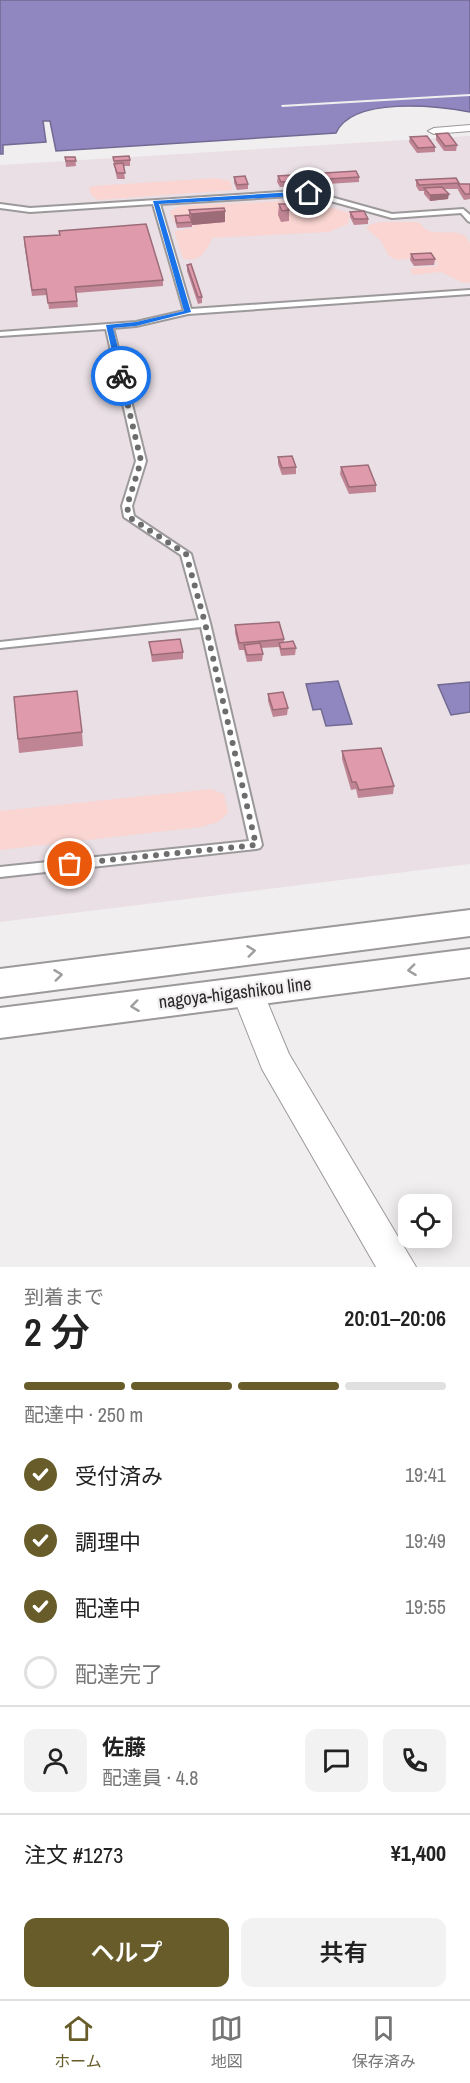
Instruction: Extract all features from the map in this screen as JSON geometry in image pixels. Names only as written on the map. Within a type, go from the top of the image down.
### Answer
[{"type":"main road","points":[[0,983],[470,923]]},
{"type":"main road","name":"nagoya-higashikou line","points":[[0,1023],[470,963]]},
{"type":"street","points":[[435,131],[470,128]]},
{"type":"street","points":[[247,991],[274,1059],[397,1267]]},
{"type":"lane","points":[[0,206],[30,210],[309,193],[392,216],[464,211],[470,220]]},
{"type":"lane","points":[[156,202],[188,312]]},
{"type":"lane","points":[[0,334],[136,324],[188,312],[470,292]]},
{"type":"lane","points":[[0,872],[256,845],[205,623],[186,554],[129,517],[127,506],[141,461],[109,326]]},
{"type":"lane","points":[[0,645],[205,623]]},
{"type":"shaded area","points":[[0,0],[470,0],[470,112],[397,106],[359,113],[345,121],[336,133],[56,151],[50,121],[43,121],[46,142],[3,145],[3,154],[0,154]]},
{"type":"shaded area","points":[[470,136],[470,864],[0,922],[0,165]]},
{"type":"shaded area","points":[[216,178],[230,181],[233,190],[98,200],[91,195],[89,188],[93,186]]},
{"type":"shaded area","points":[[305,200],[350,213],[348,224],[329,232],[212,238],[205,251],[193,260],[183,258],[174,231],[193,228],[191,220],[174,221],[170,211],[181,206]]},
{"type":"shaded area","points":[[415,222],[431,231],[460,234],[466,237],[470,244],[470,283],[461,282],[441,272],[413,275],[410,268],[438,266],[432,256],[397,260],[389,256],[380,240],[366,228],[371,224]]},
{"type":"shaded area","points":[[338,681],[352,724],[326,726],[321,709],[313,710],[306,684]]},
{"type":"shaded area","points":[[470,682],[470,712],[451,715],[438,685]]},
{"type":"shaded area","points":[[211,789],[224,794],[228,813],[218,822],[201,827],[0,850],[0,811]]},
{"type":"pier","points":[[470,94],[470,96],[282,107],[281,105]]},
{"type":"building","points":[[448,133],[457,145],[445,146],[436,134]]},
{"type":"building","points":[[427,136],[435,147],[418,148],[410,137]]},
{"type":"building","points":[[129,156],[130,160],[114,161],[113,157]]},
{"type":"building","points":[[65,157],[75,157],[76,161],[66,161]]},
{"type":"building","points":[[123,163],[125,173],[117,173],[114,164]]},
{"type":"building","points":[[356,171],[359,177],[281,182],[278,176]]},
{"type":"building","points":[[245,176],[248,184],[237,185],[234,177]]},
{"type":"building","points":[[456,178],[459,183],[419,185],[416,180]]},
{"type":"building","points":[[458,184],[470,184],[470,194],[465,194]]},
{"type":"building","points":[[442,187],[449,194],[430,195],[424,188]]},
{"type":"building","points":[[279,204],[287,204],[289,210],[282,211]]},
{"type":"building","points":[[224,208],[225,211],[191,214],[189,210]]},
{"type":"building","points":[[364,211],[368,219],[354,219],[350,212]]},
{"type":"building","points":[[189,215],[192,222],[177,223],[175,216]]},
{"type":"building","points":[[146,224],[163,280],[75,287],[77,301],[48,303],[46,289],[32,290],[24,237],[60,235],[59,231]]},
{"type":"building","points":[[431,253],[435,259],[414,260],[411,254]]},
{"type":"building","points":[[191,264],[202,297],[198,297],[187,265]]},
{"type":"building","points":[[292,456],[296,467],[282,468],[278,457]]},
{"type":"building","points":[[368,465],[376,485],[349,487],[341,467]]},
{"type":"building","points":[[279,622],[284,639],[239,643],[235,625]]},
{"type":"building","points":[[180,639],[183,652],[152,655],[149,642]]},
{"type":"building","points":[[293,641],[296,648],[281,649],[279,643]]},
{"type":"building","points":[[260,643],[263,654],[247,655],[244,645]]},
{"type":"building","points":[[77,691],[82,732],[18,739],[14,697]]},
{"type":"building","points":[[283,692],[288,708],[273,710],[268,694]]},
{"type":"building","points":[[381,748],[394,786],[359,790],[356,782],[352,782],[342,751]]},
{"type":"way so far","points":[[70,864],[256,845],[205,623],[186,554],[129,517],[127,506],[141,461],[121,376]]},
{"type":"route","points":[[121,376],[109,326],[136,324],[188,312],[156,202],[309,193]]}]
